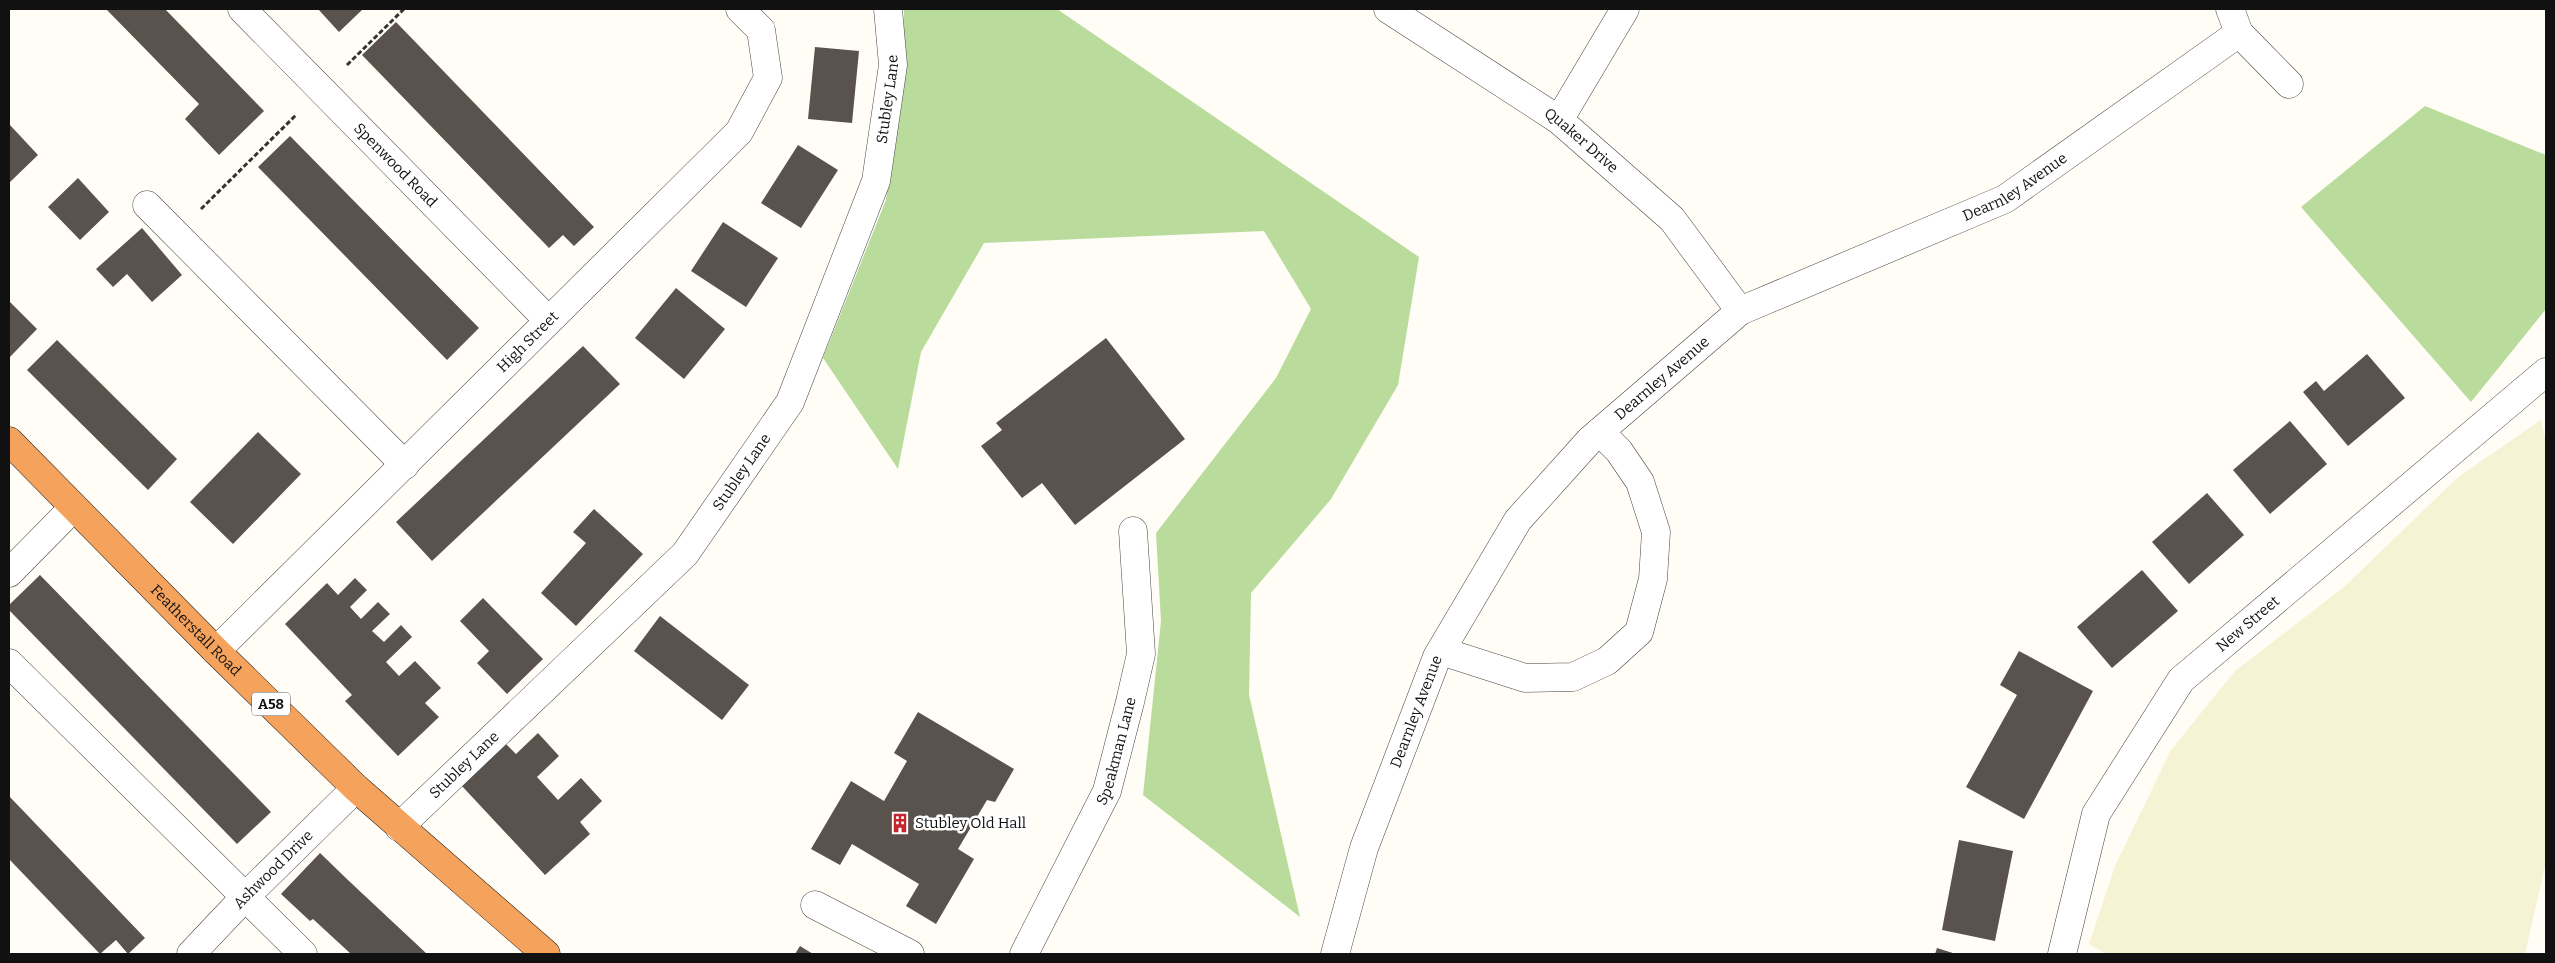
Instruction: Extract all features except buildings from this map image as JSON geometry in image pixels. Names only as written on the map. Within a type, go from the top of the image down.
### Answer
[{"type":"highway","name":"Featherstall Road","points":[[9,441],[356,788],[546,954]]},
{"type":"street","name":"Spenwood Road","points":[[242,9],[548,320]]},
{"type":"street","name":"High Street","points":[[216,650],[405,465],[548,320],[739,132],[768,78],[761,30],[740,9]]},
{"type":"street","name":"Stubley Lane","points":[[399,827],[685,554],[790,402],[876,181],[893,65],[888,9]]},
{"type":"street","name":"Quaker Drive","points":[[1388,9],[1559,120],[1672,219],[1740,311]]},
{"type":"street","points":[[1559,120],[1626,9]]},
{"type":"street","points":[[2235,21],[2289,84]]},
{"type":"street","name":"Dearnley Avenue","points":[[1335,954],[1364,848],[1441,651],[1518,520],[1600,432],[1740,311],[2006,199],[2235,21]]},
{"type":"street","points":[[147,205],[405,465]]},
{"type":"street","name":"New Street","points":[[2062,954],[2096,814],[2181,680],[2546,372]]},
{"type":"street","points":[[1441,651],[1525,678],[1573,677],[1607,661],[1639,632],[1653,579],[1656,532],[1640,482],[1619,451],[1600,432]]},
{"type":"street","points":[[9,573],[74,507]]},
{"type":"street","name":"Speakman Lane","points":[[1024,954],[1107,790],[1130,702],[1141,654],[1133,530]]},
{"type":"street","points":[[9,663],[244,898],[303,954]]},
{"type":"street","name":"Ashwood Drive","points":[[191,954],[244,898],[356,788]]},
{"type":"street","points":[[815,905],[910,954]]},
{"type":"path","points":[[176,234],[404,9]]},
{"type":"shaded area","points":[[2541,420],[2546,442],[2546,862],[2525,954],[2106,954],[2089,944],[2115,866],[2171,750],[2235,671],[2344,587],[2458,477]]},
{"type":"green space","points":[[904,9],[1057,9],[1419,257],[1398,385],[1331,499],[1251,593],[1249,695],[1300,917],[1143,795],[1161,621],[1156,533],[1276,378],[1311,309],[1264,231],[984,243],[921,352],[898,469],[823,358],[886,200],[903,48]]},
{"type":"green space","points":[[2425,106],[2546,155],[2546,309],[2471,402],[2301,207]]},
{"type":"place","name":"Stubley Old Hall","points":[[900,823]]}]
